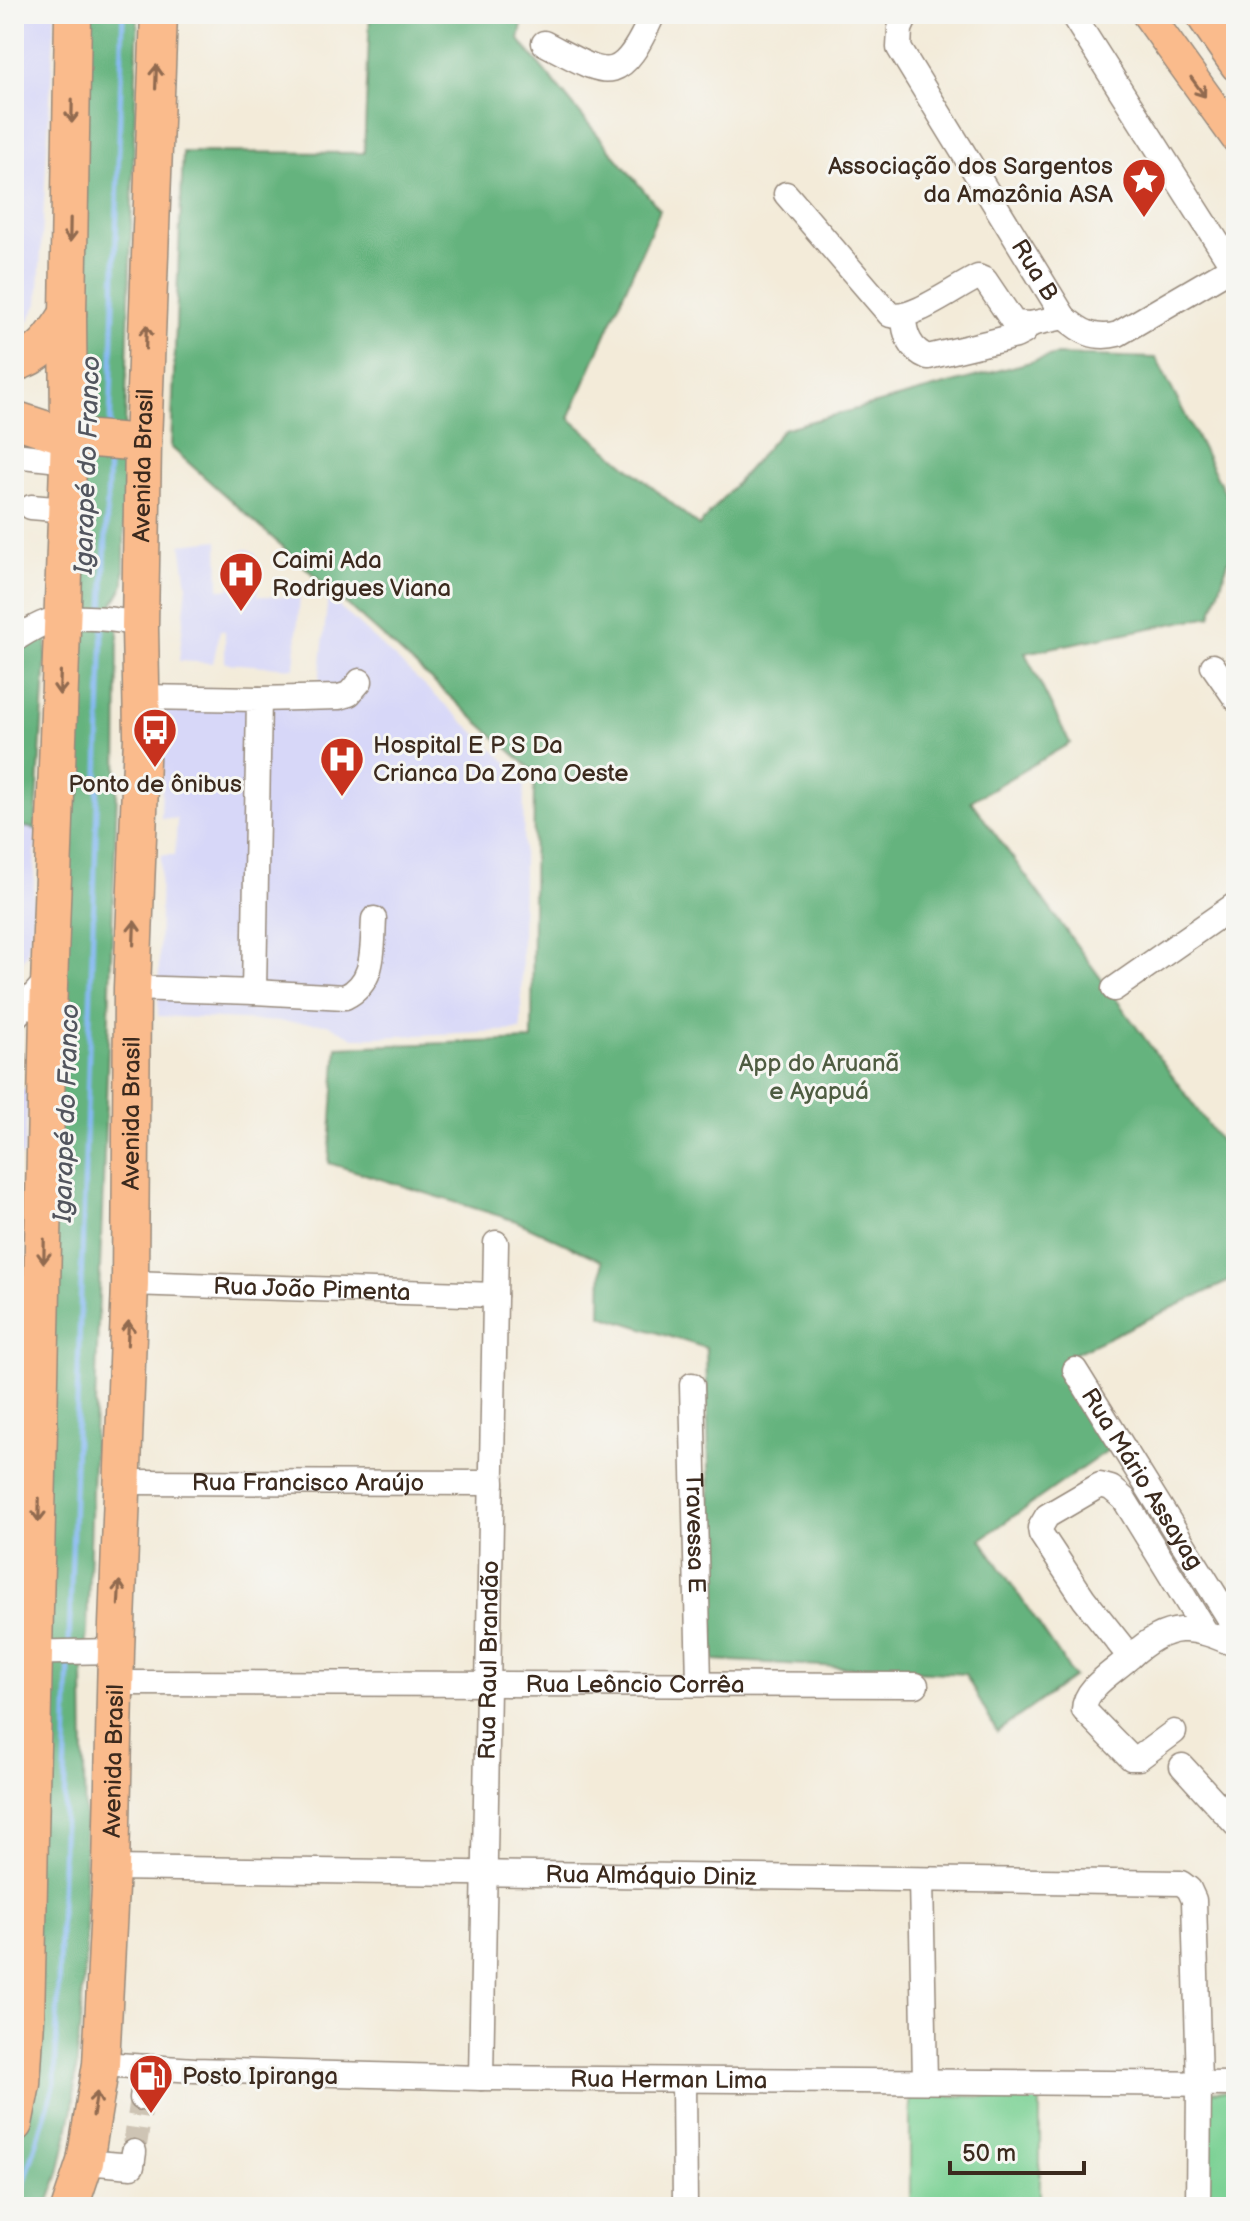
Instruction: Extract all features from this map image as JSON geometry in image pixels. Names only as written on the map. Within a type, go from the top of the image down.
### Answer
[{"type":"highway","name":"Avenida Brasil","points":[[70,2207],[85,2162],[101,2064],[111,1868],[110,1662],[124,1482],[130,1283],[132,988],[141,697],[131,624],[97,444],[68,314],[73,14]]},
{"type":"highway","name":"Avenida Brasil","points":[[14,2124],[22,2084],[20,2047],[49,978],[68,619],[49,509],[97,444],[159,14]]},
{"type":"highway","points":[[14,363],[39,352],[52,340],[68,314]]},
{"type":"highway","points":[[14,419],[97,444]]},
{"type":"main road","points":[[1147,14],[1236,138]]},
{"type":"main road","points":[[1171,51],[1205,21],[1236,66]]},
{"type":"street","points":[[544,43],[594,69],[609,71],[620,67],[631,55],[653,14]]},
{"type":"street","name":"Rua B","points":[[907,14],[900,29],[899,48],[1064,317],[1080,330],[1099,338],[1118,334],[1235,266],[1072,14]]},
{"type":"street","points":[[786,194],[887,313],[894,317],[904,316],[978,277],[985,280],[1011,321],[1017,324],[1064,317]]},
{"type":"street","points":[[904,316],[909,340],[918,352],[928,357],[1020,335],[1030,324]]},
{"type":"street","points":[[14,455],[97,444]]},
{"type":"street","points":[[14,640],[37,626],[68,619],[131,624]]},
{"type":"street","points":[[1213,666],[1236,699]]},
{"type":"street","points":[[141,697],[339,697],[349,694],[360,681]]},
{"type":"street","points":[[254,992],[259,699]]},
{"type":"street","points":[[1114,989],[1236,904]]},
{"type":"street","points":[[132,988],[345,997],[363,983],[372,961],[374,919]]},
{"type":"street","points":[[14,1018],[49,978]]},
{"type":"street","name":"Rua Raul Brandão","points":[[481,2078],[496,1243]]},
{"type":"street","name":"Rua João Pimenta","points":[[130,1283],[495,1295]]},
{"type":"street","points":[[14,1290],[42,1323]]},
{"type":"street","name":"Rua Mário Assayag","points":[[1075,1370],[1236,1629]]},
{"type":"street","name":"Travessa E","points":[[692,1385],[699,1683]]},
{"type":"street","name":"Rua Francisco Araújo","points":[[124,1482],[492,1483]]},
{"type":"street","points":[[1130,1657],[1084,1599],[1041,1534],[1040,1528],[1047,1516],[1100,1485],[1111,1488],[1124,1499],[1205,1631]]},
{"type":"street","points":[[1174,1732],[1139,1758],[1131,1758],[1084,1710],[1084,1701],[1139,1648],[1177,1629],[1205,1631],[1236,1645]]},
{"type":"street","name":"Rua Leôncio Corrêa","points":[[32,1652],[110,1662],[487,1683],[916,1685]]},
{"type":"street","points":[[1182,1766],[1236,1825]]},
{"type":"street","name":"Rua Almáquio Diniz","points":[[111,1868],[1181,1883],[1189,1889],[1194,1900],[1199,2083]]},
{"type":"street","points":[[921,1880],[925,2081]]},
{"type":"street","name":"Rua Herman Lima","points":[[101,2064],[481,2078],[1236,2084]]},
{"type":"street","points":[[142,2098],[147,2067]]},
{"type":"street","points":[[684,2081],[685,2207]]},
{"type":"street","points":[[1198,2207],[1199,2083]]},
{"type":"street","points":[[85,2162],[132,2166],[134,2152]]},
{"type":"shaded area","points":[[55,14],[38,304],[28,322],[14,334],[14,21]]},
{"type":"shaded area","name":"Caimi Ada Rodrigues Viana","points":[[218,540],[219,589],[230,589],[231,562],[237,552],[247,549],[255,553],[259,563],[258,596],[300,597],[294,668],[225,663],[225,631],[220,630],[213,663],[179,661],[187,585],[181,544]]},
{"type":"shaded area","name":"Hospital E P S Da Crianca Da Zona Oeste","points":[[328,596],[524,778],[521,1030],[354,1038],[327,1024],[158,1016],[161,855],[175,855],[177,819],[161,818],[165,688],[318,692]]},
{"type":"shaded area","points":[[14,825],[36,829],[32,926],[28,950],[14,978]]},
{"type":"shaded area","points":[[14,1041],[17,1046],[17,1084],[28,1092],[24,1153],[15,1164],[14,1176]]},
{"type":"green space","points":[[88,14],[138,14],[125,428],[124,585],[113,604],[118,631],[117,792],[87,1631],[83,1669],[86,1952],[73,2108],[59,2173],[47,2207],[14,2207],[14,2148],[21,2126]]},
{"type":"green space","name":"App do Aruanã e Ayapuá","points":[[370,14],[524,14],[519,40],[660,210],[569,418],[699,526],[783,429],[1056,355],[1156,358],[1236,514],[1236,537],[1211,616],[1025,653],[1070,743],[971,801],[1236,1163],[1236,1278],[1069,1356],[1111,1448],[981,1539],[1074,1677],[997,1732],[965,1674],[714,1660],[706,1348],[601,1315],[602,1261],[516,1221],[329,1163],[337,1047],[532,1040],[534,772],[171,447],[183,152],[364,153]]},
{"type":"green space","points":[[48,624],[36,829],[14,825],[14,646]]},
{"type":"green space","points":[[14,1496],[20,1496],[21,1632],[14,1633]]},
{"type":"green space","points":[[1206,2091],[1236,2092],[1236,2207],[1207,2207]]},
{"type":"green space","points":[[910,2094],[1040,2099],[1040,2207],[910,2207]]},
{"type":"waterway","name":"Igarapé do Franco","points":[[110,429],[123,14]]},
{"type":"waterway","name":"Igarapé do Franco","points":[[103,613],[109,455]]},
{"type":"waterway","name":"Igarapé do Franco","points":[[69,1644],[103,627]]},
{"type":"waterway","name":"Igarapé do Franco","points":[[17,2207],[55,2083],[69,1658]]},
{"type":"tunnel","points":[[134,2152],[142,2098]]},
{"type":"place","name":"Associação dos Sargentos da Amazônia ASA","points":[[1144,219]]},
{"type":"place","name":"Caimi Ada Rodrigues Viana","points":[[241,613]]},
{"type":"place","name":"Ponto de ônibus","points":[[155,769]]},
{"type":"place","name":"Hospital E P S Da Crianca Da Zona Oeste","points":[[342,798]]},
{"type":"place","name":"Posto Ipiranga","points":[[151,2115]]}]
